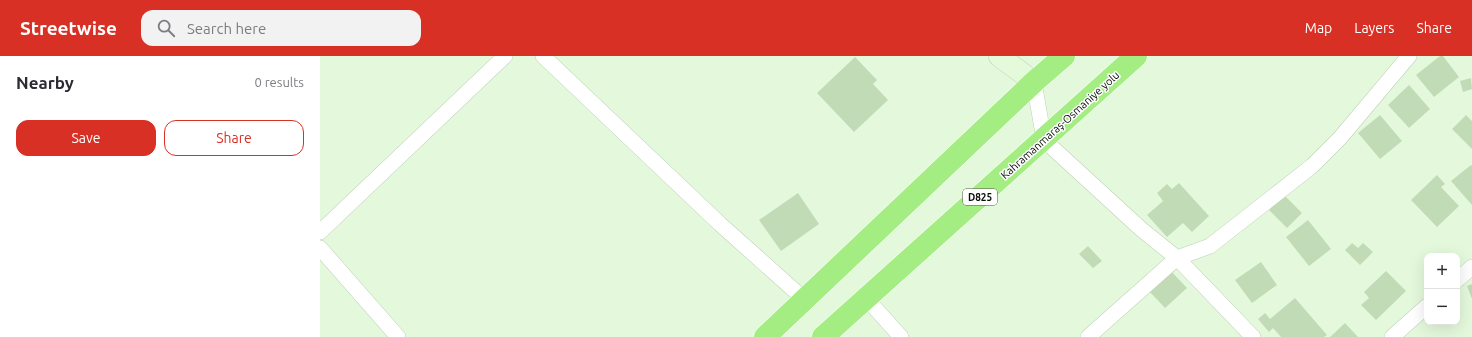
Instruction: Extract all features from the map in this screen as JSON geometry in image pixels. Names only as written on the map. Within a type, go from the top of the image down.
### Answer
[{"type":"highway","points":[[765,337],[1034,82],[1064,56]]},
{"type":"highway","name":"Kahramanmaraş-Osmaniye yolu","points":[[823,337],[1136,56]]},
{"type":"street","points":[[320,232],[505,56]]},
{"type":"street","points":[[543,56],[720,224],[805,300]]},
{"type":"street","points":[[999,56],[1034,82],[1044,140],[1141,229],[1177,258],[1253,337]]},
{"type":"street","points":[[1088,337],[1177,258],[1210,246],[1312,166],[1340,138],[1409,56]]},
{"type":"street","points":[[320,248],[398,337]]},
{"type":"street","points":[[1460,277],[1472,267]]},
{"type":"street","points":[[866,298],[901,337]]},
{"type":"street","points":[[1392,337],[1424,309]]},
{"type":"building","points":[[1440,56],[1443,56],[1459,77],[1434,97],[1416,75]]},
{"type":"building","points":[[855,57],[877,80],[873,84],[888,100],[854,132],[817,93]]},
{"type":"building","points":[[1471,78],[1472,89],[1463,92],[1460,81]]},
{"type":"building","points":[[1409,85],[1430,109],[1409,128],[1388,105]]},
{"type":"building","points":[[1380,115],[1402,141],[1380,159],[1358,133]]},
{"type":"building","points":[[1466,115],[1472,121],[1472,149],[1452,129]]},
{"type":"building","points":[[1471,165],[1472,166],[1472,205],[1451,181]]},
{"type":"building","points":[[1437,175],[1445,184],[1441,187],[1459,206],[1437,227],[1411,200]]},
{"type":"building","points":[[1179,183],[1209,216],[1192,232],[1183,223],[1167,237],[1147,215],[1163,201],[1157,193],[1167,184],[1172,189]]},
{"type":"building","points":[[798,193],[819,224],[781,251],[759,220]]},
{"type":"building","points":[[1284,195],[1302,213],[1287,228],[1269,210]]},
{"type":"building","points":[[1308,220],[1331,249],[1309,266],[1286,237]]},
{"type":"building","points":[[1352,243],[1358,248],[1363,243],[1373,252],[1360,265],[1345,250]]},
{"type":"building","points":[[1088,246],[1102,261],[1093,268],[1079,254]]},
{"type":"building","points":[[1261,262],[1277,285],[1252,303],[1235,280]]},
{"type":"building","points":[[1170,270],[1187,288],[1165,308],[1148,290]]},
{"type":"building","points":[[1386,271],[1406,291],[1376,320],[1361,305],[1369,298],[1364,292]]},
{"type":"building","points":[[1472,284],[1472,299],[1467,286]]},
{"type":"building","points":[[1295,298],[1327,335],[1324,337],[1281,337],[1273,328],[1269,332],[1258,319],[1265,313],[1270,319]]},
{"type":"building","points":[[1345,323],[1358,337],[1330,337]]}]
